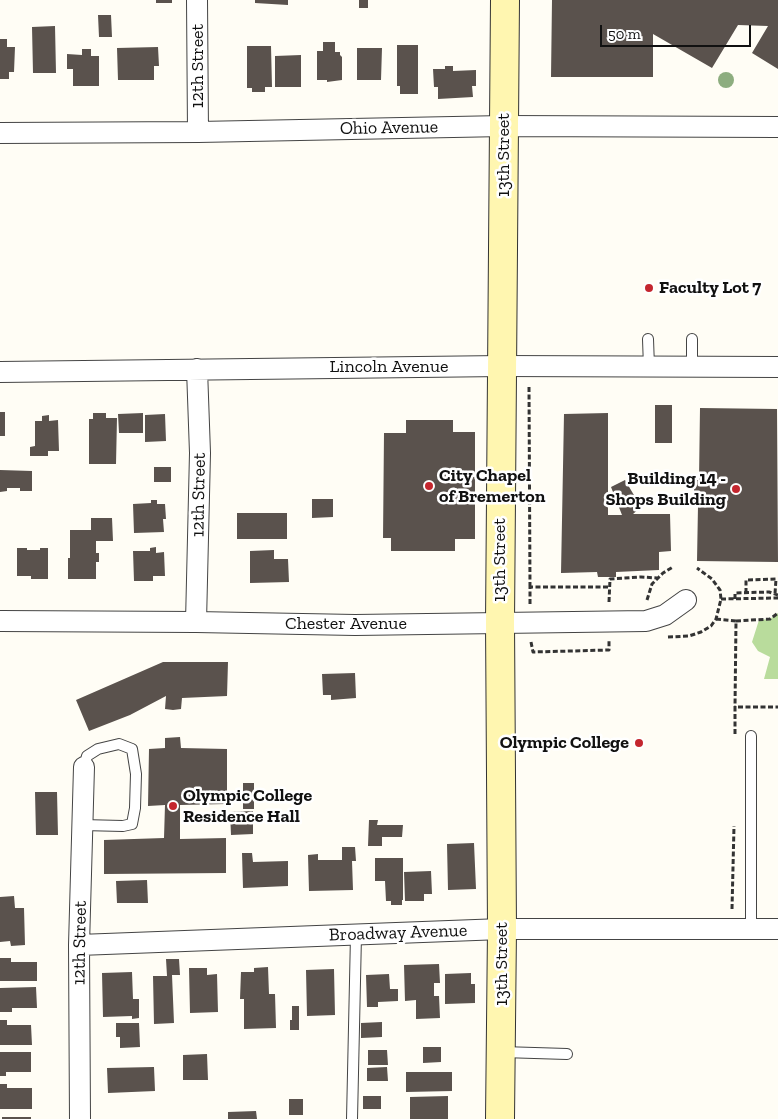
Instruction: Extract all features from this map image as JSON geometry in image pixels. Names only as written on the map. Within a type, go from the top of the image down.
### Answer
[{"type":"street","name":"12th Street","points":[[197,0],[198,132]]},
{"type":"street","name":"13th Street","points":[[500,1119],[502,929],[500,622],[505,0]]},
{"type":"street","name":"Ohio Avenue","points":[[0,133],[198,132],[504,126],[778,126]]},
{"type":"street","name":"Lincoln Avenue","points":[[0,372],[502,366],[778,368]]},
{"type":"street","name":"12th Street","points":[[196,622],[200,453],[198,369]]},
{"type":"street","name":"Chester Avenue","points":[[0,621],[354,625],[646,621],[665,615],[686,600]]},
{"type":"street","name":"12th Street","points":[[80,1119],[79,945],[84,767]]},
{"type":"street","name":"Broadway Avenue","points":[[79,945],[502,929],[778,929]]},
{"type":"lane","points":[[648,339],[649,367]]},
{"type":"lane","points":[[692,339],[692,367]]},
{"type":"lane","points":[[751,736],[751,929]]},
{"type":"lane","points":[[82,825],[123,826],[132,824],[135,808],[136,774],[132,748],[119,744],[98,748],[87,756],[84,767]]},
{"type":"lane","points":[[352,1119],[356,935]]},
{"type":"lane","points":[[501,1052],[567,1054]]},
{"type":"path","points":[[530,608],[528,386],[538,387]]},
{"type":"path","points":[[646,604],[652,584],[657,578],[673,567]]},
{"type":"path","points":[[697,568],[707,574],[717,584],[721,599],[777,596]]},
{"type":"path","points":[[608,608],[610,579],[657,578]]},
{"type":"path","points":[[746,593],[746,580],[776,579],[777,596]]},
{"type":"path","points":[[530,588],[610,587]]},
{"type":"path","points":[[735,599],[735,593],[769,592],[777,596]]},
{"type":"path","points":[[716,619],[736,621],[770,619],[778,613]]},
{"type":"path","points":[[736,621],[736,708]]},
{"type":"green space","points":[[778,613],[778,679],[764,679],[770,657],[758,651],[752,642],[759,620],[770,619]]},
{"type":"building","points":[[156,0],[172,0],[172,3],[156,3]]},
{"type":"building","points":[[255,0],[288,0],[288,5],[255,3]]},
{"type":"building","points":[[359,0],[368,0],[368,8],[359,8]]},
{"type":"building","points":[[552,0],[778,0],[778,69],[752,53],[768,26],[738,25],[712,68],[653,34],[653,77],[551,77]]},
{"type":"building","points":[[98,15],[111,15],[112,37],[99,37]]},
{"type":"building","points":[[55,26],[56,73],[33,73],[32,27]]},
{"type":"building","points":[[0,39],[7,39],[7,47],[15,47],[14,72],[9,72],[9,79],[0,79]]},
{"type":"building","points":[[323,42],[335,42],[335,52],[340,52],[342,57],[342,80],[327,82],[327,80],[317,80],[317,51],[323,51]]},
{"type":"building","points":[[397,45],[418,45],[418,94],[400,94],[400,86],[397,86]]},
{"type":"building","points":[[247,46],[271,46],[272,87],[265,87],[265,92],[252,92],[252,88],[247,88]]},
{"type":"building","points":[[158,47],[159,66],[154,66],[154,80],[118,80],[117,48]]},
{"type":"building","points":[[357,48],[382,48],[381,80],[357,80]]},
{"type":"building","points":[[82,49],[91,49],[91,56],[99,56],[99,86],[73,86],[73,69],[67,69],[67,54],[82,55]]},
{"type":"building","points":[[301,55],[301,87],[275,87],[275,56]]},
{"type":"building","points":[[445,66],[453,66],[453,71],[476,70],[476,86],[472,86],[473,97],[438,99],[438,87],[434,87],[433,69],[445,69]]},
{"type":"building","points":[[655,405],[672,405],[672,443],[655,443]]},
{"type":"building","name":"Building 14 - Shops Building","points":[[700,408],[777,409],[778,562],[697,561],[698,506],[694,505],[694,480],[699,480]]},
{"type":"building","points":[[0,412],[5,412],[5,436],[0,436]]},
{"type":"building","points":[[93,413],[106,413],[106,418],[117,418],[116,464],[89,464],[89,419],[93,419]]},
{"type":"building","points":[[143,413],[143,433],[119,433],[118,414]]},
{"type":"building","points":[[608,413],[608,515],[622,515],[611,487],[625,480],[641,507],[633,514],[670,514],[671,551],[659,552],[659,570],[616,572],[616,577],[598,577],[597,572],[561,573],[564,414]]},
{"type":"building","points":[[165,414],[166,441],[145,442],[145,415]]},
{"type":"building","points":[[49,415],[49,421],[58,420],[59,451],[48,451],[48,456],[30,456],[30,447],[35,446],[35,421],[42,421],[42,416]]},
{"type":"building","name":"City Chapel of Bremerton","points":[[406,420],[453,420],[453,432],[475,432],[475,539],[455,539],[455,551],[391,551],[391,538],[383,538],[384,433],[406,433]]},
{"type":"building","points":[[154,467],[171,467],[171,482],[154,482]]},
{"type":"building","points":[[0,470],[32,471],[32,491],[20,491],[20,488],[7,488],[7,491],[0,492]]},
{"type":"building","points":[[312,499],[333,499],[333,517],[312,518]]},
{"type":"building","points":[[151,500],[157,500],[157,504],[165,504],[166,519],[163,519],[164,532],[134,533],[133,504],[151,503]]},
{"type":"building","points":[[237,513],[287,513],[287,539],[237,539]]},
{"type":"building","points":[[91,518],[112,518],[113,541],[96,541],[96,553],[99,553],[99,562],[96,562],[96,579],[68,579],[70,530],[91,530]]},
{"type":"building","points":[[156,547],[156,553],[164,552],[165,576],[153,576],[153,581],[134,581],[133,551],[150,551],[150,548]]},
{"type":"building","points":[[17,548],[40,550],[40,548],[48,548],[48,579],[31,579],[31,576],[17,576]]},
{"type":"building","points":[[274,550],[274,559],[288,559],[289,582],[250,583],[250,551]]},
{"type":"building","points":[[163,662],[228,662],[227,696],[182,698],[181,709],[173,710],[165,709],[166,696],[130,715],[89,731],[76,700]]},
{"type":"building","points":[[355,673],[356,698],[331,700],[331,695],[323,695],[322,674]]},
{"type":"building","name":"Olympic College Residence Hall","points":[[180,737],[181,748],[227,749],[227,804],[180,805],[180,839],[226,838],[226,873],[104,874],[104,840],[164,838],[165,805],[148,806],[149,749],[165,748],[165,738]]},
{"type":"building","points":[[243,783],[254,783],[254,809],[243,809]]},
{"type":"building","points":[[35,792],[57,792],[58,835],[36,835]]},
{"type":"building","points":[[253,811],[253,834],[231,835],[230,812]]},
{"type":"building","points":[[369,820],[378,820],[377,825],[403,825],[402,837],[382,837],[382,846],[368,846]]},
{"type":"building","points":[[474,843],[476,889],[448,890],[447,844]]},
{"type":"building","points":[[342,847],[355,847],[356,861],[352,861],[353,890],[309,891],[308,855],[318,854],[318,860],[342,860]]},
{"type":"building","points":[[242,853],[252,853],[253,862],[288,861],[288,886],[243,888]]},
{"type":"building","points":[[375,858],[403,858],[402,905],[391,905],[391,901],[386,901],[385,881],[375,881]]},
{"type":"building","points":[[431,871],[432,894],[424,894],[424,901],[405,901],[404,872]]},
{"type":"building","points":[[147,880],[148,903],[117,903],[116,881]]},
{"type":"building","points":[[14,896],[15,908],[24,908],[25,945],[11,946],[10,941],[0,942],[0,897]]},
{"type":"building","points":[[0,958],[11,958],[11,962],[37,962],[37,981],[0,981]]},
{"type":"building","points":[[166,959],[179,959],[180,975],[172,975],[174,1023],[154,1024],[153,976],[167,976]]},
{"type":"building","points":[[439,964],[440,983],[434,983],[434,996],[439,996],[440,1018],[416,1019],[416,1000],[405,1001],[404,965]]},
{"type":"building","points":[[268,967],[269,994],[275,994],[276,1028],[244,1029],[244,999],[240,999],[241,972],[254,972],[254,968]]},
{"type":"building","points":[[189,968],[207,968],[207,975],[217,974],[218,1012],[190,1013]]},
{"type":"building","points":[[334,969],[335,1015],[307,1016],[306,970]]},
{"type":"building","points":[[132,972],[133,999],[139,999],[139,1018],[132,1019],[132,1016],[103,1017],[102,973]]},
{"type":"building","points":[[471,973],[471,984],[475,984],[475,1003],[445,1004],[445,974]]},
{"type":"building","points":[[389,974],[390,989],[398,989],[398,1001],[378,1002],[378,1007],[367,1007],[366,975]]},
{"type":"building","points":[[36,987],[37,1008],[12,1008],[12,1012],[0,1012],[0,988]]},
{"type":"building","points":[[292,1006],[299,1006],[299,1030],[290,1030]]},
{"type":"building","points":[[0,1020],[7,1020],[7,1025],[31,1025],[32,1045],[0,1045]]},
{"type":"building","points":[[382,1022],[382,1037],[361,1038],[361,1023]]},
{"type":"building","points":[[116,1023],[139,1023],[140,1047],[120,1048],[120,1037],[116,1037]]},
{"type":"building","points":[[423,1047],[441,1047],[441,1062],[423,1063]]},
{"type":"building","points":[[368,1050],[387,1050],[388,1065],[368,1065]]},
{"type":"building","points":[[0,1052],[31,1052],[31,1072],[6,1072],[6,1076],[0,1076]]},
{"type":"building","points":[[207,1054],[208,1080],[183,1080],[183,1055]]},
{"type":"building","points":[[154,1067],[155,1091],[108,1093],[107,1068]]},
{"type":"building","points":[[387,1067],[388,1081],[367,1081],[367,1068]]},
{"type":"building","points":[[406,1072],[452,1072],[452,1091],[406,1092]]},
{"type":"building","points":[[0,1084],[7,1084],[7,1088],[32,1088],[32,1109],[0,1109]]},
{"type":"building","points":[[363,1096],[381,1096],[381,1109],[363,1109]]},
{"type":"building","points":[[448,1096],[448,1119],[410,1119],[410,1097]]},
{"type":"building","points":[[289,1099],[303,1099],[303,1115],[289,1115]]},
{"type":"building","points":[[256,1111],[257,1119],[228,1119],[228,1112]]},
{"type":"building","points":[[2,1117],[31,1117],[31,1119],[2,1119]]},
{"type":"place","name":"Faculty Lot 7","points":[[649,288]]},
{"type":"place","name":"City Chapel of Bremerton","points":[[429,486]]},
{"type":"place","name":"Building 14 - Shops Building","points":[[736,489]]},
{"type":"place","name":"Olympic College","points":[[639,743]]},
{"type":"place","name":"Olympic College Residence Hall","points":[[173,806]]}]
